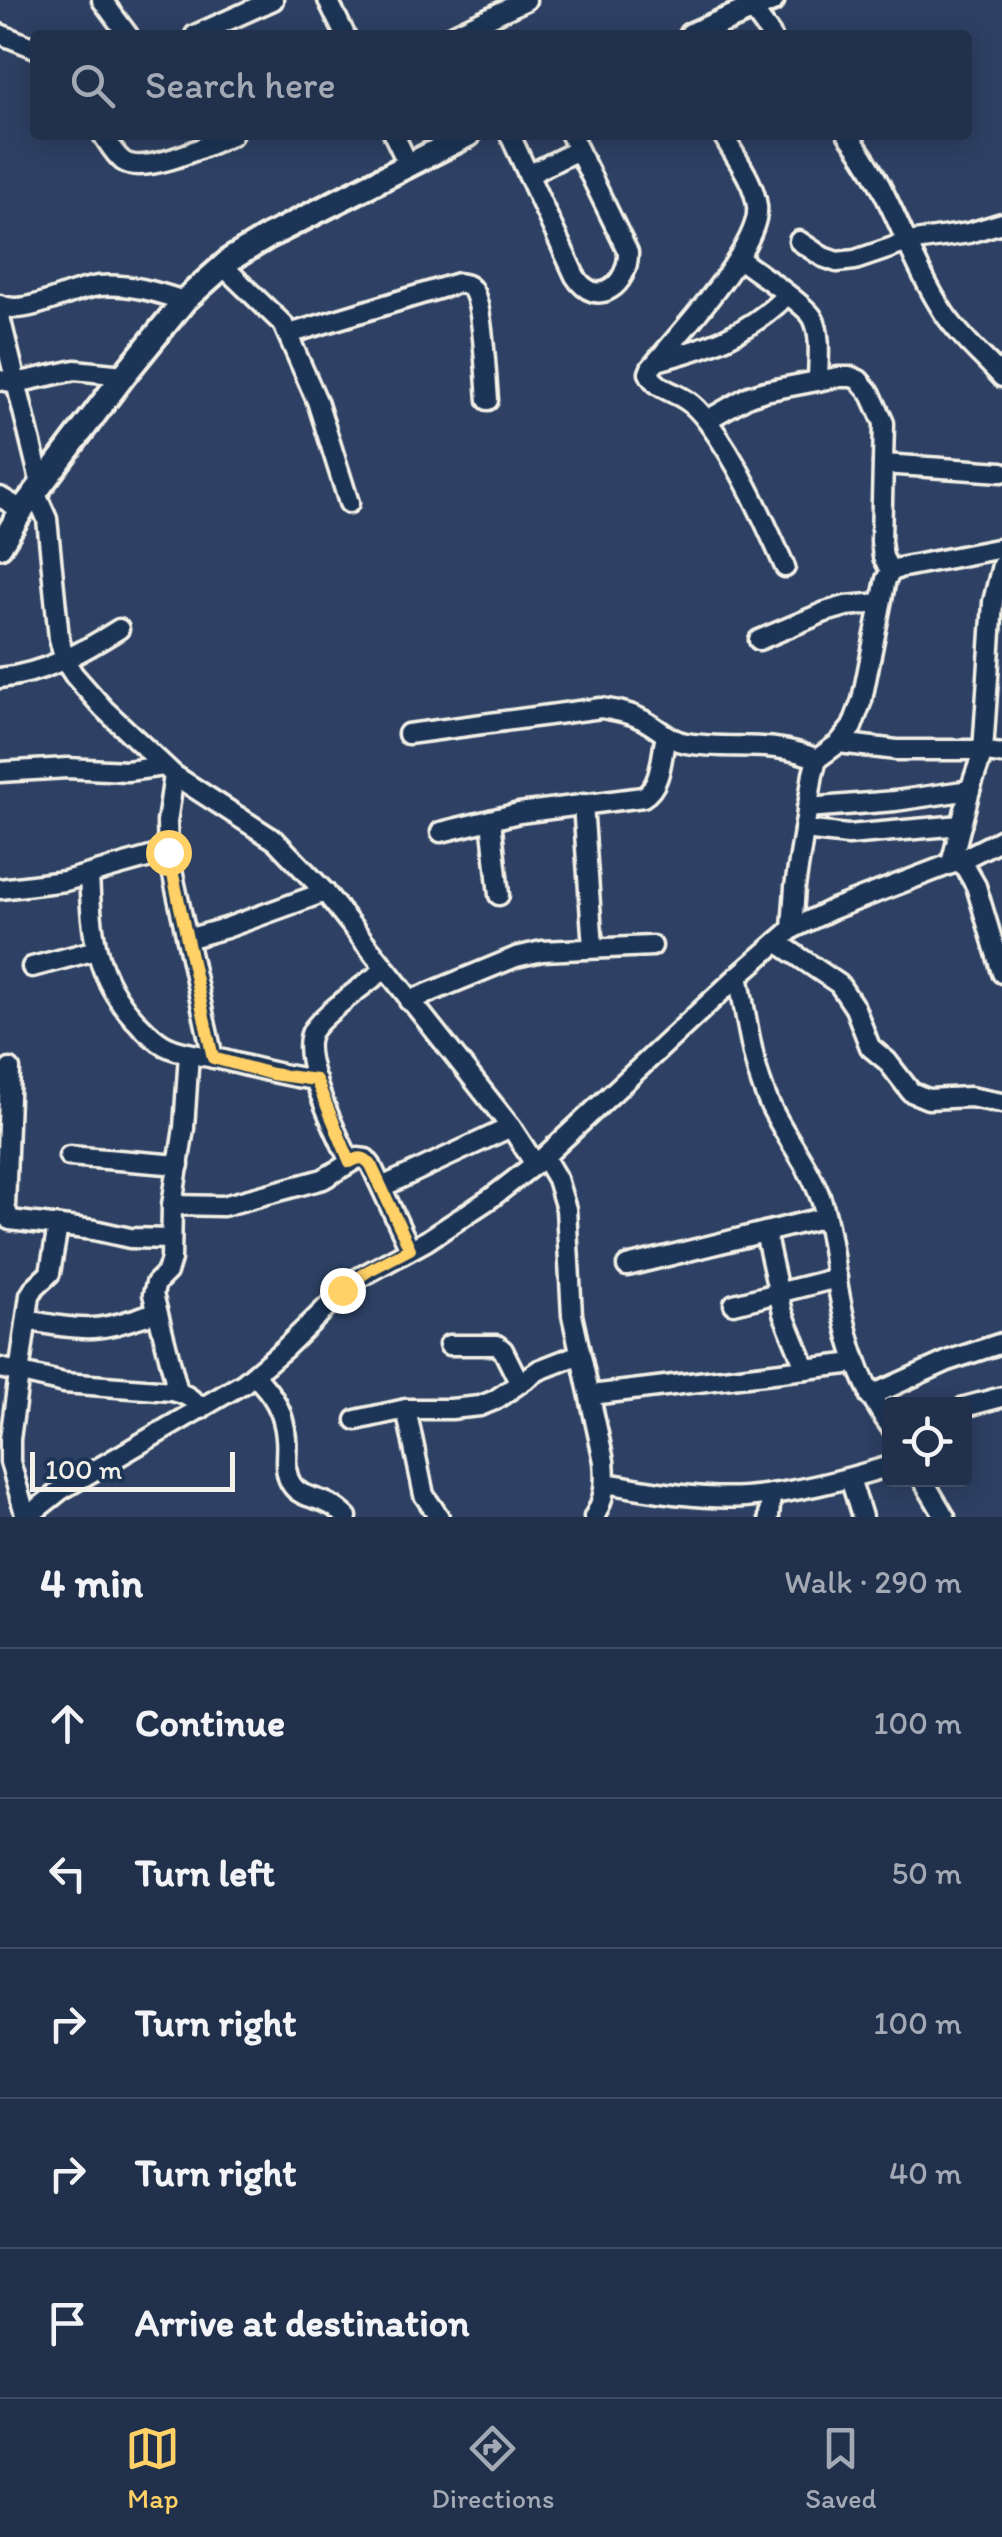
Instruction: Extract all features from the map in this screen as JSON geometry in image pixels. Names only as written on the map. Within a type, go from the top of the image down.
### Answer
[{"type":"main road","points":[[702,30],[757,3]]},
{"type":"main road","points":[[0,546],[33,495],[124,375],[184,301],[223,266],[269,236],[458,140]]},
{"type":"street","points":[[102,0],[124,30]]},
{"type":"street","points":[[218,0],[227,19]]},
{"type":"street","points":[[204,30],[273,0]]},
{"type":"street","points":[[328,0],[343,30]]},
{"type":"street","points":[[463,30],[526,0]]},
{"type":"street","points":[[757,3],[770,30]]},
{"type":"street","points":[[0,34],[30,46]]},
{"type":"street","points":[[106,140],[119,158],[140,167],[219,140]]},
{"type":"street","points":[[396,140],[409,166]]},
{"type":"street","points":[[512,140],[528,174],[581,284],[588,292],[599,294],[612,289],[626,272],[628,252],[574,142],[528,174]]},
{"type":"street","points":[[726,140],[753,190],[758,208],[756,225],[739,259],[649,373],[652,380],[686,399],[707,420],[763,518],[785,567]]},
{"type":"street","points":[[851,140],[881,183],[923,277],[947,318],[1002,376]]},
{"type":"street","points":[[799,241],[838,262],[908,242],[969,233],[1002,223]]},
{"type":"street","points":[[739,259],[812,316],[818,381]]},
{"type":"street","points":[[223,266],[290,334],[317,401],[349,503]]},
{"type":"street","points":[[290,334],[458,283],[466,285],[476,296],[488,400]]},
{"type":"street","points":[[0,305],[12,310],[25,308],[98,286],[127,286],[184,301]]},
{"type":"street","points":[[656,361],[715,344],[743,330],[786,296]]},
{"type":"street","points":[[0,317],[8,381],[33,495],[47,519],[54,608],[65,662],[104,709],[169,770],[276,841],[325,892],[409,1001],[558,1180],[566,1208],[572,1315],[604,1462],[604,1496],[594,1517]]},
{"type":"street","points":[[8,381],[75,370],[124,375]]},
{"type":"street","points":[[707,420],[764,390],[852,377],[859,380],[871,394],[884,423],[881,541],[891,572]]},
{"type":"street","points":[[883,464],[1002,472]]},
{"type":"street","points":[[0,497],[33,495]]},
{"type":"street","points":[[792,928],[795,887],[817,759],[839,743],[852,727],[862,700],[886,579],[900,568],[1002,548]]},
{"type":"street","points":[[1002,566],[993,602],[993,753],[970,790],[956,862],[976,886],[1002,973]]},
{"type":"street","points":[[759,640],[826,612],[881,603]]},
{"type":"street","points":[[0,678],[65,662],[119,629]]},
{"type":"street","points":[[408,734],[601,708],[640,718],[666,736],[688,744],[780,747],[817,759]]},
{"type":"street","points":[[441,832],[519,812],[650,793],[666,736]]},
{"type":"street","points":[[839,743],[897,750],[993,753]]},
{"type":"street","points":[[0,772],[66,768],[169,770]]},
{"type":"street","points":[[169,770],[168,852],[213,1058]]},
{"type":"street","points":[[807,808],[895,802],[970,790]]},
{"type":"street","points":[[583,804],[592,948]]},
{"type":"street","points":[[490,820],[499,896]]},
{"type":"street","points":[[804,830],[848,835],[961,825]]},
{"type":"street","points":[[58,1226],[50,1274],[31,1291],[20,1371],[6,1424],[10,1462],[27,1517],[61,1490],[254,1375],[355,1280],[462,1218],[540,1160],[792,928],[956,862],[1002,839]]},
{"type":"street","points":[[0,890],[66,882],[168,852]]},
{"type":"street","points":[[89,876],[96,950],[113,994],[144,1030],[166,1047],[189,1054],[316,1080]]},
{"type":"street","points":[[187,939],[325,892]]},
{"type":"street","points":[[777,942],[839,984],[856,1008],[867,1043],[888,1061],[911,1092],[928,1099],[970,1097],[1002,1103]]},
{"type":"street","points":[[409,1001],[542,951],[652,946]]},
{"type":"street","points":[[32,967],[96,950]]},
{"type":"street","points":[[350,1162],[316,1080],[308,1043],[315,1027],[384,970]]},
{"type":"street","points":[[738,976],[760,1080],[813,1180],[826,1216],[855,1363],[882,1414]]},
{"type":"street","points":[[178,1392],[154,1288],[169,1268],[189,1054]]},
{"type":"street","points":[[10,1069],[6,1214],[10,1220],[130,1238],[170,1239]]},
{"type":"street","points":[[382,1187],[511,1127]]},
{"type":"street","points":[[69,1156],[180,1165]]},
{"type":"street","points":[[172,1205],[205,1208],[253,1200],[323,1179],[358,1158],[366,1159],[410,1249]]},
{"type":"street","points":[[627,1266],[826,1216]]},
{"type":"street","points":[[765,1232],[778,1293],[806,1369]]},
{"type":"street","points":[[734,1304],[837,1278]]},
{"type":"street","points":[[26,1320],[92,1328],[157,1312]]},
{"type":"street","points":[[449,1345],[497,1344],[519,1382]]},
{"type":"street","points":[[870,1396],[950,1360],[1002,1344]]},
{"type":"street","points":[[356,1420],[406,1409],[480,1406],[555,1362],[580,1354]]},
{"type":"street","points":[[591,1395],[855,1363]]},
{"type":"street","points":[[0,1368],[64,1384],[178,1392],[193,1399],[201,1409]]},
{"type":"street","points":[[254,1375],[274,1395],[282,1414],[291,1484],[347,1517]]},
{"type":"street","points":[[972,1405],[1002,1397]]},
{"type":"street","points":[[406,1409],[424,1495],[439,1517]]},
{"type":"street","points":[[606,1483],[744,1497],[882,1468]]},
{"type":"street","points":[[850,1478],[862,1517]]},
{"type":"street","points":[[927,1487],[944,1517]]},
{"type":"street","points":[[769,1517],[771,1494]]},
{"type":"route","points":[[168,852],[213,1058],[272,1074],[316,1080],[350,1162],[366,1159],[371,1165],[410,1249],[342,1290]]}]
